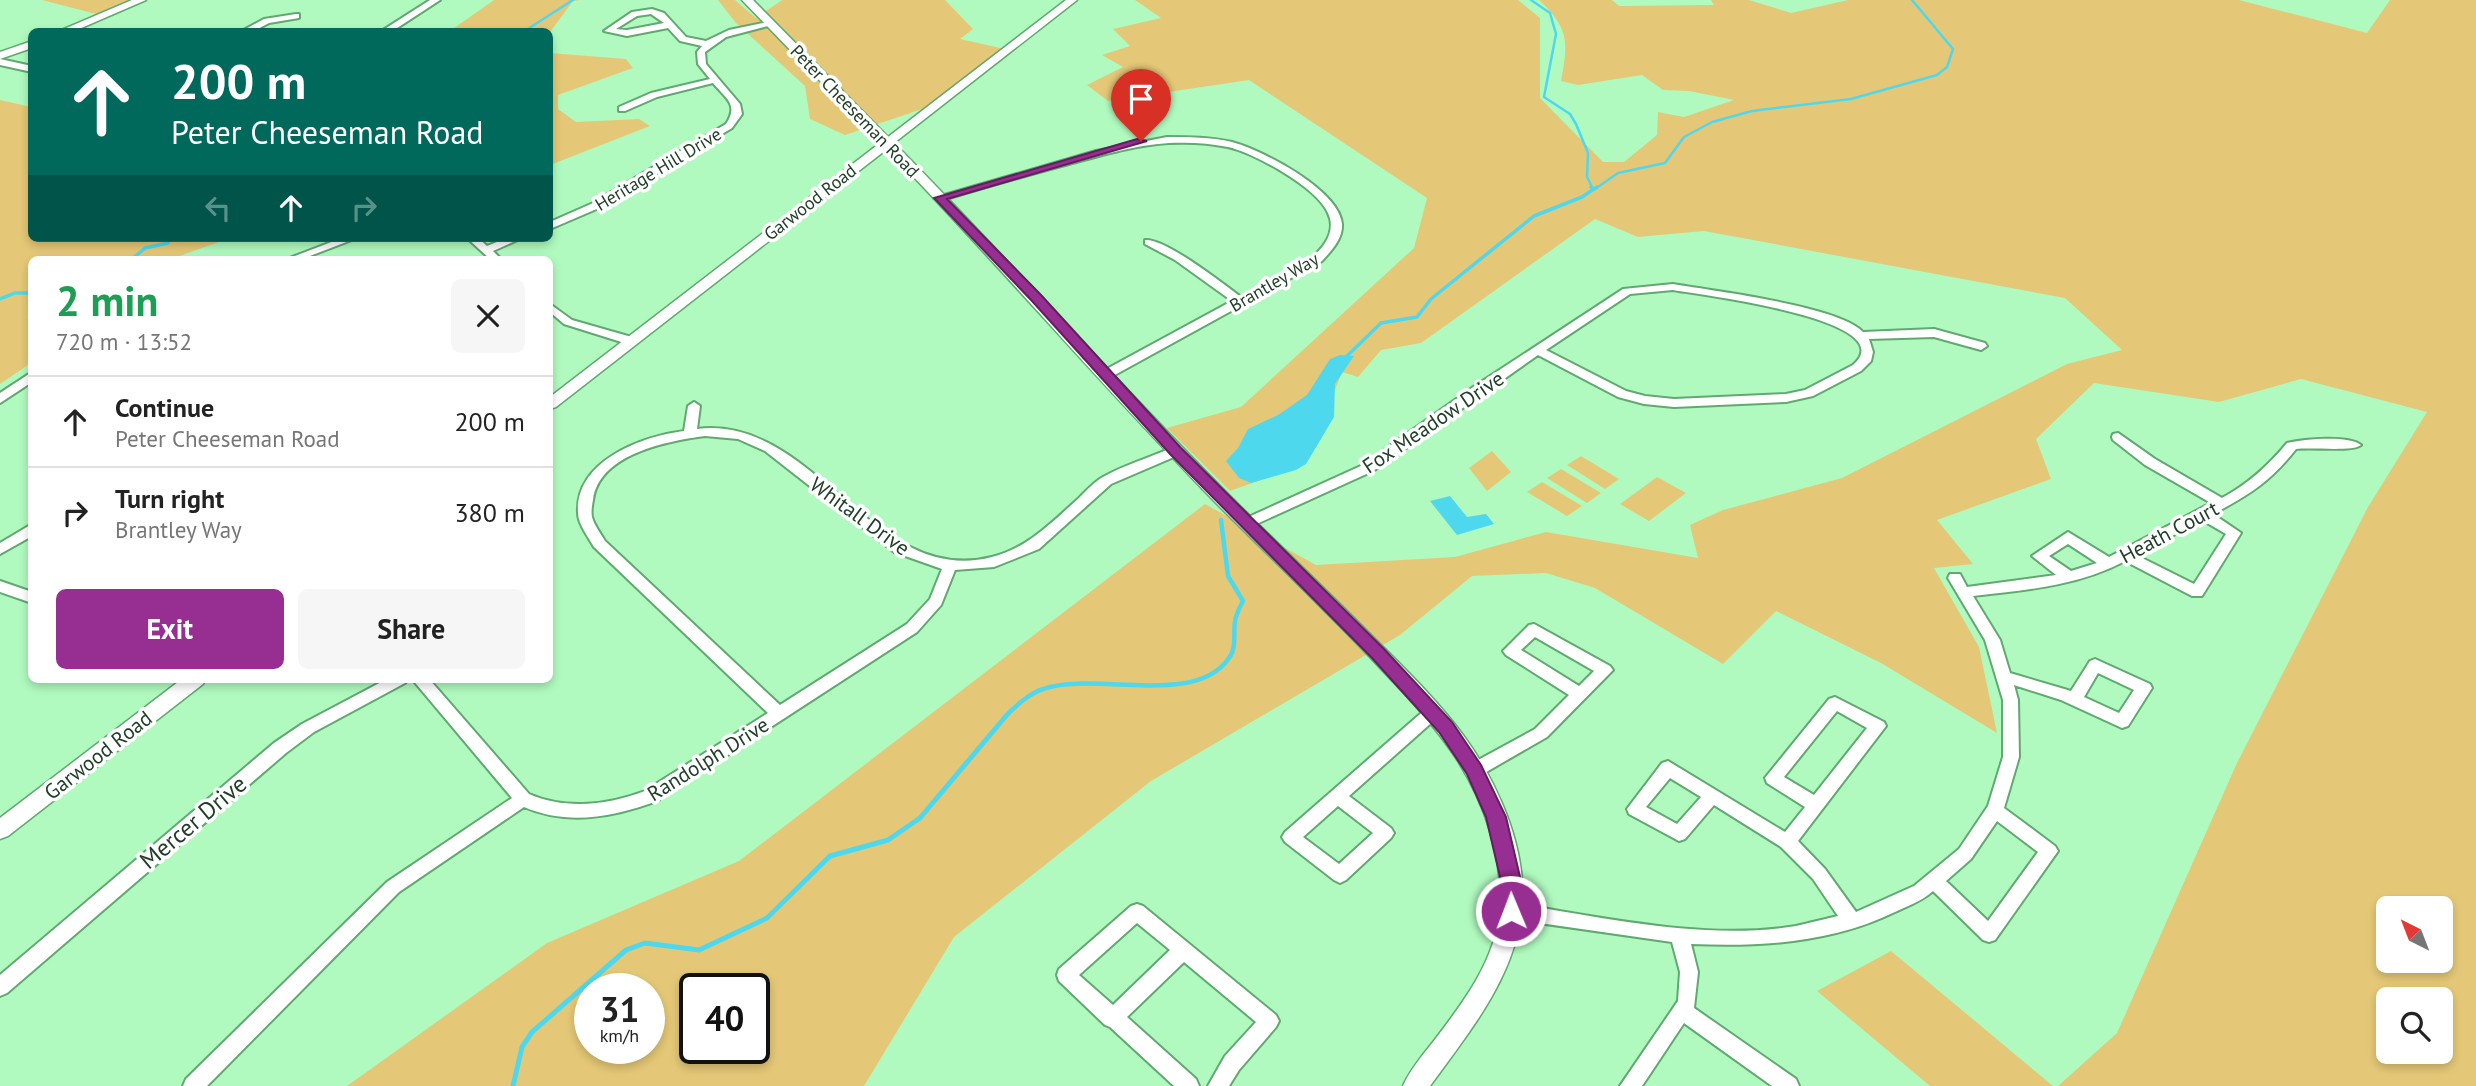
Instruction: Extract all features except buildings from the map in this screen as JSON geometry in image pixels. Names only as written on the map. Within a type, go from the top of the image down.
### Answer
[{"type":"street","points":[[72,28],[141,0]]},
{"type":"street","points":[[390,28],[436,0]]},
{"type":"street","name":"Peter Cheeseman Road","points":[[747,0],[1107,374],[1176,451],[1433,712],[1475,770],[1493,808],[1506,852],[1511,881],[1511,911],[1502,956],[1488,986],[1415,1086]]},
{"type":"street","name":"Garwood Road","points":[[553,402],[1072,0]]},
{"type":"street","points":[[668,25],[627,33],[608,31],[632,15],[644,12],[659,13],[683,40],[707,44],[729,33],[769,23]]},
{"type":"street","points":[[253,28],[268,21],[296,16]]},
{"type":"street","name":"Heritage Hill Drive","points":[[553,225],[596,206],[729,126],[737,114],[737,106],[700,60],[701,52],[707,44]]},
{"type":"street","points":[[0,56],[28,46]]},
{"type":"street","points":[[0,62],[28,68]]},
{"type":"street","points":[[622,109],[654,95],[716,80]]},
{"type":"street","name":"Brantley Way","points":[[939,198],[1141,141],[1190,139],[1244,149],[1274,163],[1321,197],[1332,211],[1338,228],[1334,239],[1318,259],[1107,374]]},
{"type":"street","points":[[301,256],[341,242]]},
{"type":"street","points":[[477,242],[493,256]]},
{"type":"street","points":[[486,250],[507,242]]},
{"type":"street","points":[[1149,242],[1179,258],[1241,302]]},
{"type":"street","name":"Fox Meadow Drive","points":[[1247,523],[1367,468],[1619,294],[1654,286],[1685,289],[1818,314],[1847,325],[1861,336]]},
{"type":"street","points":[[553,310],[563,319],[631,341]]},
{"type":"street","points":[[553,323],[563,319]]},
{"type":"street","points":[[1540,351],[1597,383],[1643,400],[1674,403],[1775,398],[1815,391],[1857,368],[1867,357],[1867,347],[1861,336],[1934,333],[1981,345]]},
{"type":"street","points":[[0,399],[28,379]]},
{"type":"street","points":[[690,432],[694,406]]},
{"type":"street","name":"Whitall Drive","points":[[780,714],[599,544],[584,520],[585,495],[605,468],[642,445],[690,432],[727,431],[754,438],[899,550],[950,566],[984,564],[1026,550],[1056,529],[1112,478],[1176,451]]},
{"type":"street","points":[[2118,437],[2150,462],[2222,504]]},
{"type":"street","name":"Heath Court","points":[[2007,678],[1991,635],[1960,585],[2035,585],[2109,564],[2222,504],[2261,480],[2292,446],[2312,443],[2356,445]]},
{"type":"street","points":[[2127,556],[2197,592],[2234,533],[2203,514]]},
{"type":"street","points":[[0,549],[28,532]]},
{"type":"street","points":[[2070,577],[2039,556],[2068,537],[2109,564]]},
{"type":"street","name":"Randolph Drive","points":[[523,799],[544,808],[577,812],[638,802],[674,783],[912,628],[936,601],[950,566]]},
{"type":"street","points":[[0,586],[28,596]]},
{"type":"street","points":[[1475,770],[1541,733],[1581,695],[1605,670],[1534,629],[1511,651],[1581,695]]},
{"type":"street","points":[[1511,911],[1680,937],[1797,934],[1896,904],[1934,881],[1969,848],[1996,811],[2007,785],[2013,741],[2007,678],[2054,688],[2075,698]]},
{"type":"street","name":"Garwood Road","points":[[0,830],[191,683]]},
{"type":"street","name":"Mercer Drive","points":[[0,987],[280,748],[308,728],[392,683]]},
{"type":"street","points":[[193,1086],[393,887],[523,799],[423,683]]},
{"type":"street","points":[[1787,842],[1878,726],[1835,703],[1773,778],[1815,805]]},
{"type":"street","points":[[1338,796],[1385,833],[1340,875],[1292,836],[1433,712]]},
{"type":"street","points":[[1712,795],[1787,842],[1819,874],[1850,920]]},
{"type":"street","points":[[1934,881],[1989,934],[2049,851],[1996,811]]},
{"type":"street","points":[[1189,1086],[1066,975],[1137,912],[1269,1021],[1232,1062],[1219,1086]]},
{"type":"street","points":[[1630,1086],[1683,1011],[1690,983],[1680,937]]},
{"type":"street","points":[[1112,1019],[1183,950]]},
{"type":"street","points":[[1683,1011],[1789,1086]]},
{"type":"shaded area","points":[[42,0],[131,0],[96,14]]},
{"type":"shaded area","points":[[494,0],[580,0],[573,1],[553,28],[454,28]]},
{"type":"shaded area","points":[[718,0],[735,0],[756,18],[782,0],[945,0],[973,29],[960,39],[1009,50],[937,104],[845,135],[810,119],[805,86],[736,23]]},
{"type":"shaded area","points":[[1135,0],[1518,0],[1540,18],[1540,98],[1603,162],[1624,162],[1657,135],[1658,112],[1684,117],[1734,100],[1689,91],[1663,90],[1642,75],[1578,85],[1561,81],[1565,56],[1564,37],[1556,20],[1539,0],[1612,0],[1619,6],[1714,5],[1711,0],[1749,0],[1791,13],[1848,0],[2239,0],[2367,33],[2390,0],[2476,0],[2476,1086],[2058,1086],[2117,1033],[2237,763],[2368,507],[2427,412],[2301,379],[2219,402],[2094,383],[2036,439],[2051,479],[1937,520],[1973,564],[1934,568],[1979,647],[1997,733],[1881,663],[1776,611],[1723,664],[1595,588],[1546,573],[1472,576],[1400,635],[1151,781],[954,937],[864,1086],[347,1086],[547,943],[739,861],[1205,504],[1316,565],[1455,557],[1546,532],[1698,558],[1690,525],[1723,510],[1842,478],[2067,364],[2122,350],[2065,298],[1704,231],[1638,237],[1595,219],[1421,343],[1381,350],[1358,377],[1342,372],[1306,464],[1230,491],[1167,428],[1241,407],[1414,248],[1427,198],[1249,80],[1108,101],[1087,85],[1123,67],[1102,55],[1130,46],[1113,29],[1161,18]]},
{"type":"shaded area","points":[[553,53],[626,59],[633,68],[558,95],[558,109],[576,122],[639,119],[650,126],[553,164]]},
{"type":"shaded area","points":[[0,100],[28,106],[28,242],[219,242],[179,256],[28,256],[28,365],[0,384]]},
{"type":"shaded area","points":[[1492,451],[1511,472],[1487,491],[1469,468]]},
{"type":"shaded area","points":[[1581,456],[1619,479],[1605,489],[1567,465]]},
{"type":"shaded area","points":[[1561,469],[1601,493],[1587,503],[1547,478]]},
{"type":"shaded area","points":[[1657,477],[1686,493],[1649,521],[1620,504]]},
{"type":"shaded area","points":[[1542,482],[1582,506],[1567,516],[1527,492]]},
{"type":"shaded area","points":[[1891,951],[2053,1086],[1930,1086],[1817,991]]},
{"type":"water","points":[[1340,355],[1354,356],[1335,384],[1334,417],[1306,464],[1296,470],[1251,483],[1239,478],[1226,461],[1238,448],[1248,429],[1278,415],[1307,395],[1330,359]]},
{"type":"water","points":[[1450,496],[1467,517],[1486,514],[1494,524],[1457,535],[1430,501]]},
{"type":"waterway","points":[[529,28],[573,0]]},
{"type":"waterway","points":[[1531,0],[1550,13],[1556,34],[1544,97],[1570,114],[1576,124],[1588,153],[1587,177],[1593,189],[1591,187]]},
{"type":"waterway","points":[[1595,189],[1618,173],[1665,163],[1684,137],[1712,122],[1752,111],[1851,99],[1937,75],[1947,67],[1953,49],[1912,0]]},
{"type":"waterway","points":[[1346,357],[1381,323],[1417,317],[1431,299],[1534,216],[1582,197],[1597,187]]},
{"type":"waterway","points":[[136,256],[145,248],[168,242]]},
{"type":"waterway","points":[[0,299],[15,293],[28,293]]},
{"type":"waterway","points":[[1006,717],[1022,701],[1043,689],[1089,684],[1169,685],[1193,681],[1213,673],[1231,654],[1234,626],[1243,601],[1228,576],[1221,520]]},
{"type":"waterway","points":[[513,1086],[522,1047],[532,1032],[626,950],[645,943],[699,950],[767,918],[830,856],[888,840],[920,818],[1006,717]]},
{"type":"route","points":[[1141,141],[939,198],[1037,298],[1176,451],[1378,654],[1446,727],[1475,770],[1496,817],[1511,881],[1511,911]]}]
